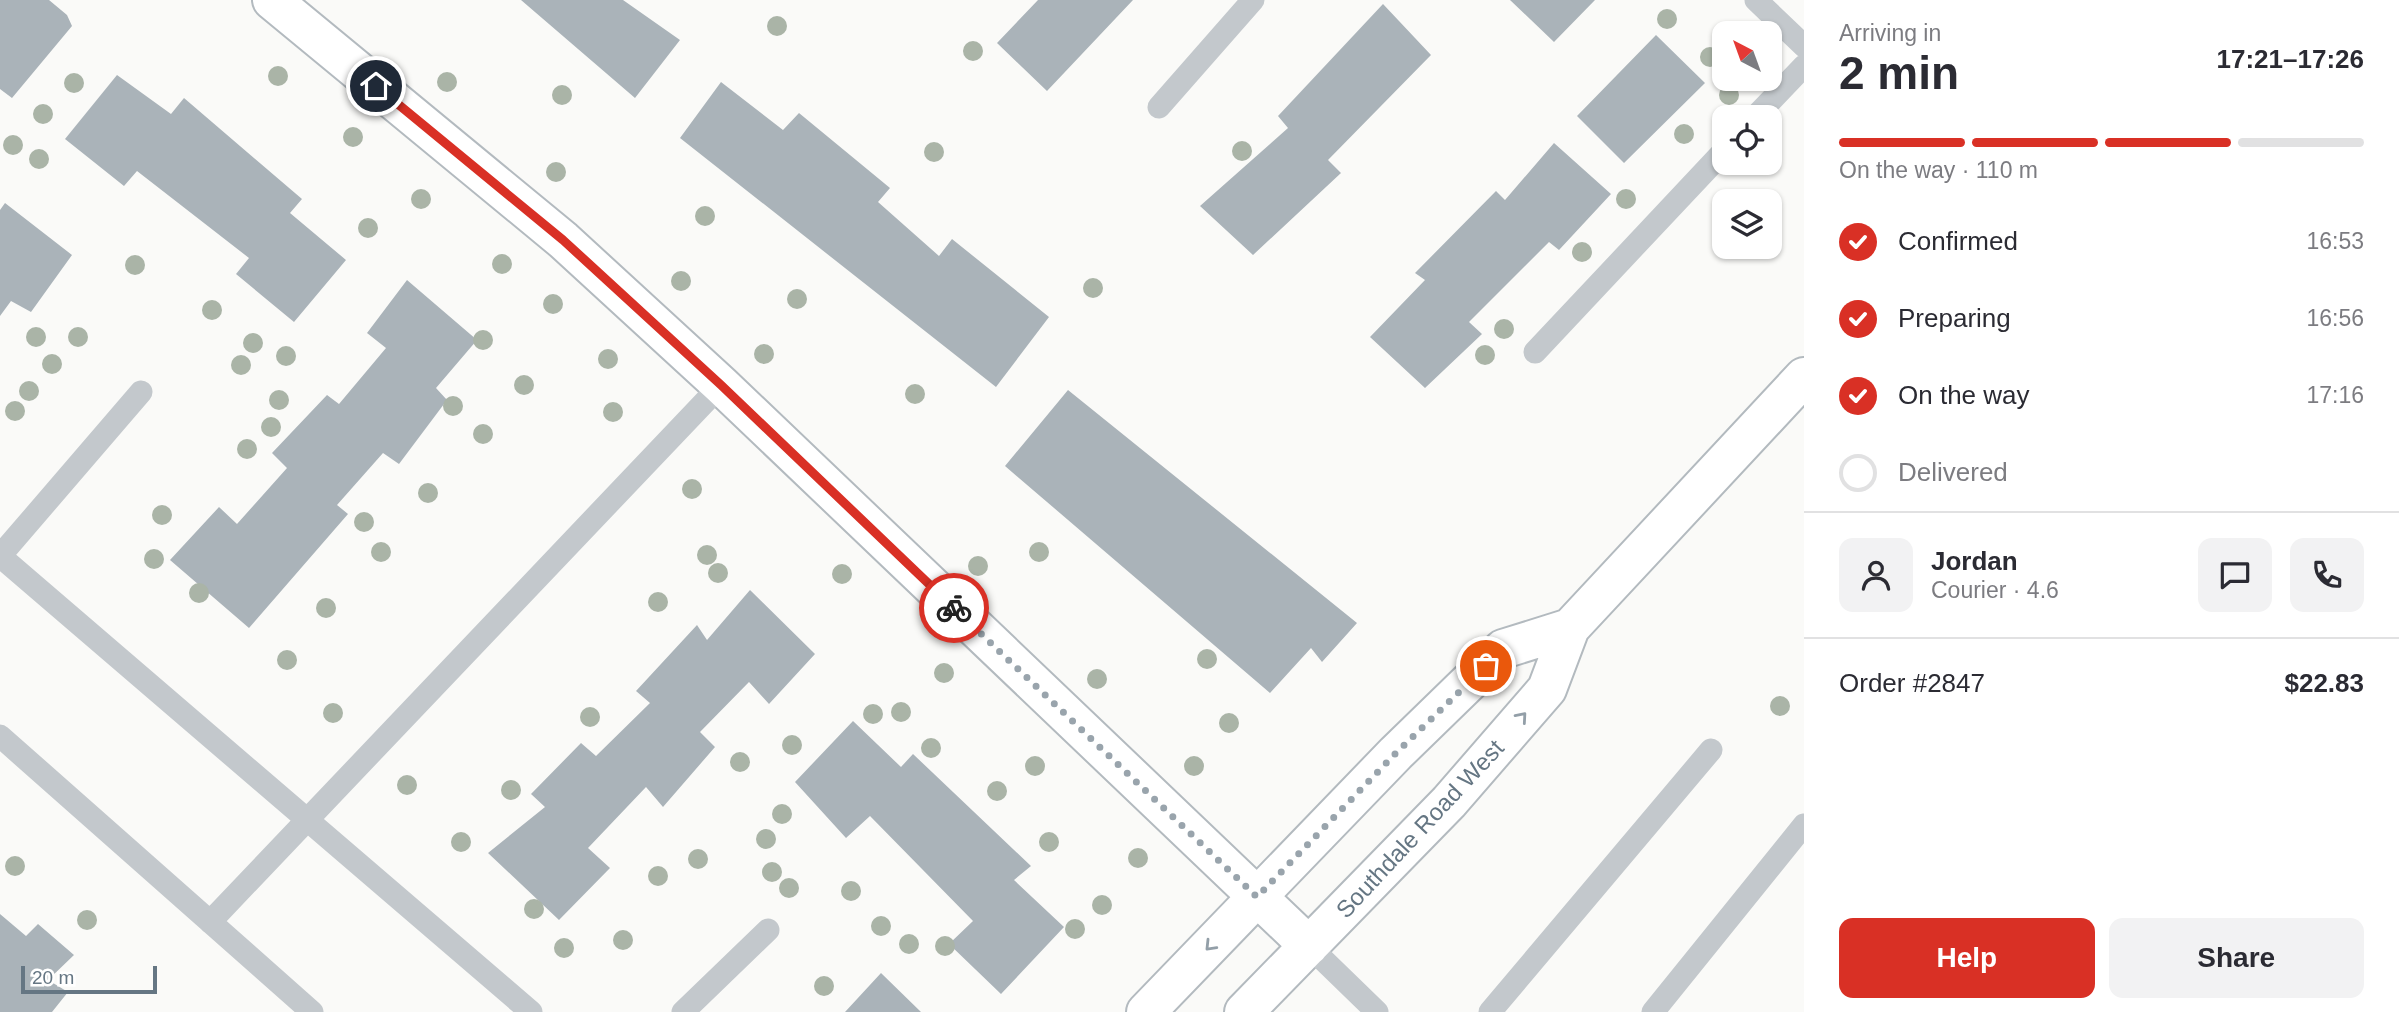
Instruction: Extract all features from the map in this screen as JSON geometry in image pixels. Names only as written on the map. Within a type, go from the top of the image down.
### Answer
[{"type":"main road","points":[[272,0],[563,240],[721,385],[1309,946]]},
{"type":"main road","name":"Southdale Road West","points":[[1244,1012],[1449,802],[1547,689],[1570,628],[1804,377]]},
{"type":"main road","name":"Southdale Road West","points":[[1146,1012],[1396,753],[1503,649],[1570,628]]},
{"type":"lane","points":[[1159,107],[1253,0]]},
{"type":"lane","points":[[1756,0],[1804,46]]},
{"type":"lane","points":[[1766,105],[1804,65]]},
{"type":"lane","points":[[1535,352],[1712,164]]},
{"type":"lane","points":[[210,922],[721,385]]},
{"type":"lane","points":[[141,392],[0,556],[531,1012]]},
{"type":"lane","points":[[0,736],[312,1012]]},
{"type":"lane","points":[[1490,1012],[1711,750]]},
{"type":"lane","points":[[1653,1012],[1804,825]]},
{"type":"lane","points":[[683,1012],[768,930]]},
{"type":"lane","points":[[1309,946],[1377,1012]]},
{"type":"building","points":[[0,0],[49,0],[67,15],[72,26],[12,98],[0,89]]},
{"type":"building","points":[[521,0],[623,0],[680,40],[635,98]]},
{"type":"building","points":[[1038,0],[1133,0],[1047,91],[997,43]]},
{"type":"building","points":[[1510,0],[1595,0],[1554,42]]},
{"type":"building","points":[[1383,4],[1431,55],[1328,160],[1341,173],[1253,255],[1200,206],[1288,128],[1278,116]]},
{"type":"building","points":[[1656,35],[1705,83],[1624,163],[1577,116]]},
{"type":"building","points":[[117,75],[171,114],[184,98],[302,199],[290,213],[346,260],[294,322],[236,274],[249,258],[137,171],[124,186],[65,139]]},
{"type":"building","points":[[721,82],[783,130],[799,113],[890,188],[878,202],[939,256],[952,239],[1049,317],[996,387],[680,138]]},
{"type":"building","points":[[1554,143],[1611,194],[1559,250],[1549,242],[1469,322],[1482,334],[1425,388],[1370,337],[1425,280],[1415,273],[1496,191],[1505,200]]},
{"type":"building","points":[[5,203],[72,255],[31,312],[11,301],[0,316],[0,210]]},
{"type":"building","points":[[407,280],[477,340],[436,388],[447,400],[399,464],[383,453],[337,505],[348,514],[249,628],[170,560],[219,507],[237,524],[287,468],[272,453],[327,395],[339,404],[386,348],[367,333]]},
{"type":"building","points":[[1068,390],[1357,623],[1322,662],[1311,648],[1270,693],[1005,466]]},
{"type":"building","points":[[750,590],[815,654],[769,704],[749,682],[700,732],[715,747],[663,807],[646,787],[588,848],[610,868],[559,920],[488,853],[545,807],[531,794],[581,743],[596,756],[650,703],[636,691],[697,625],[707,640]]},
{"type":"building","points":[[853,721],[901,767],[913,754],[1031,866],[1014,880],[1064,927],[1001,994],[949,944],[973,921],[870,816],[846,838],[795,782]]},
{"type":"building","points":[[0,914],[26,936],[38,924],[74,955],[48,980],[68,992],[52,1012],[0,1012]]},
{"type":"building","points":[[881,973],[921,1012],[845,1012]]},
{"type":"way so far","points":[[954,608],[1257,897],[1396,753],[1486,666]]},
{"type":"route","points":[[376,86],[563,240],[721,385],[954,608]]}]
